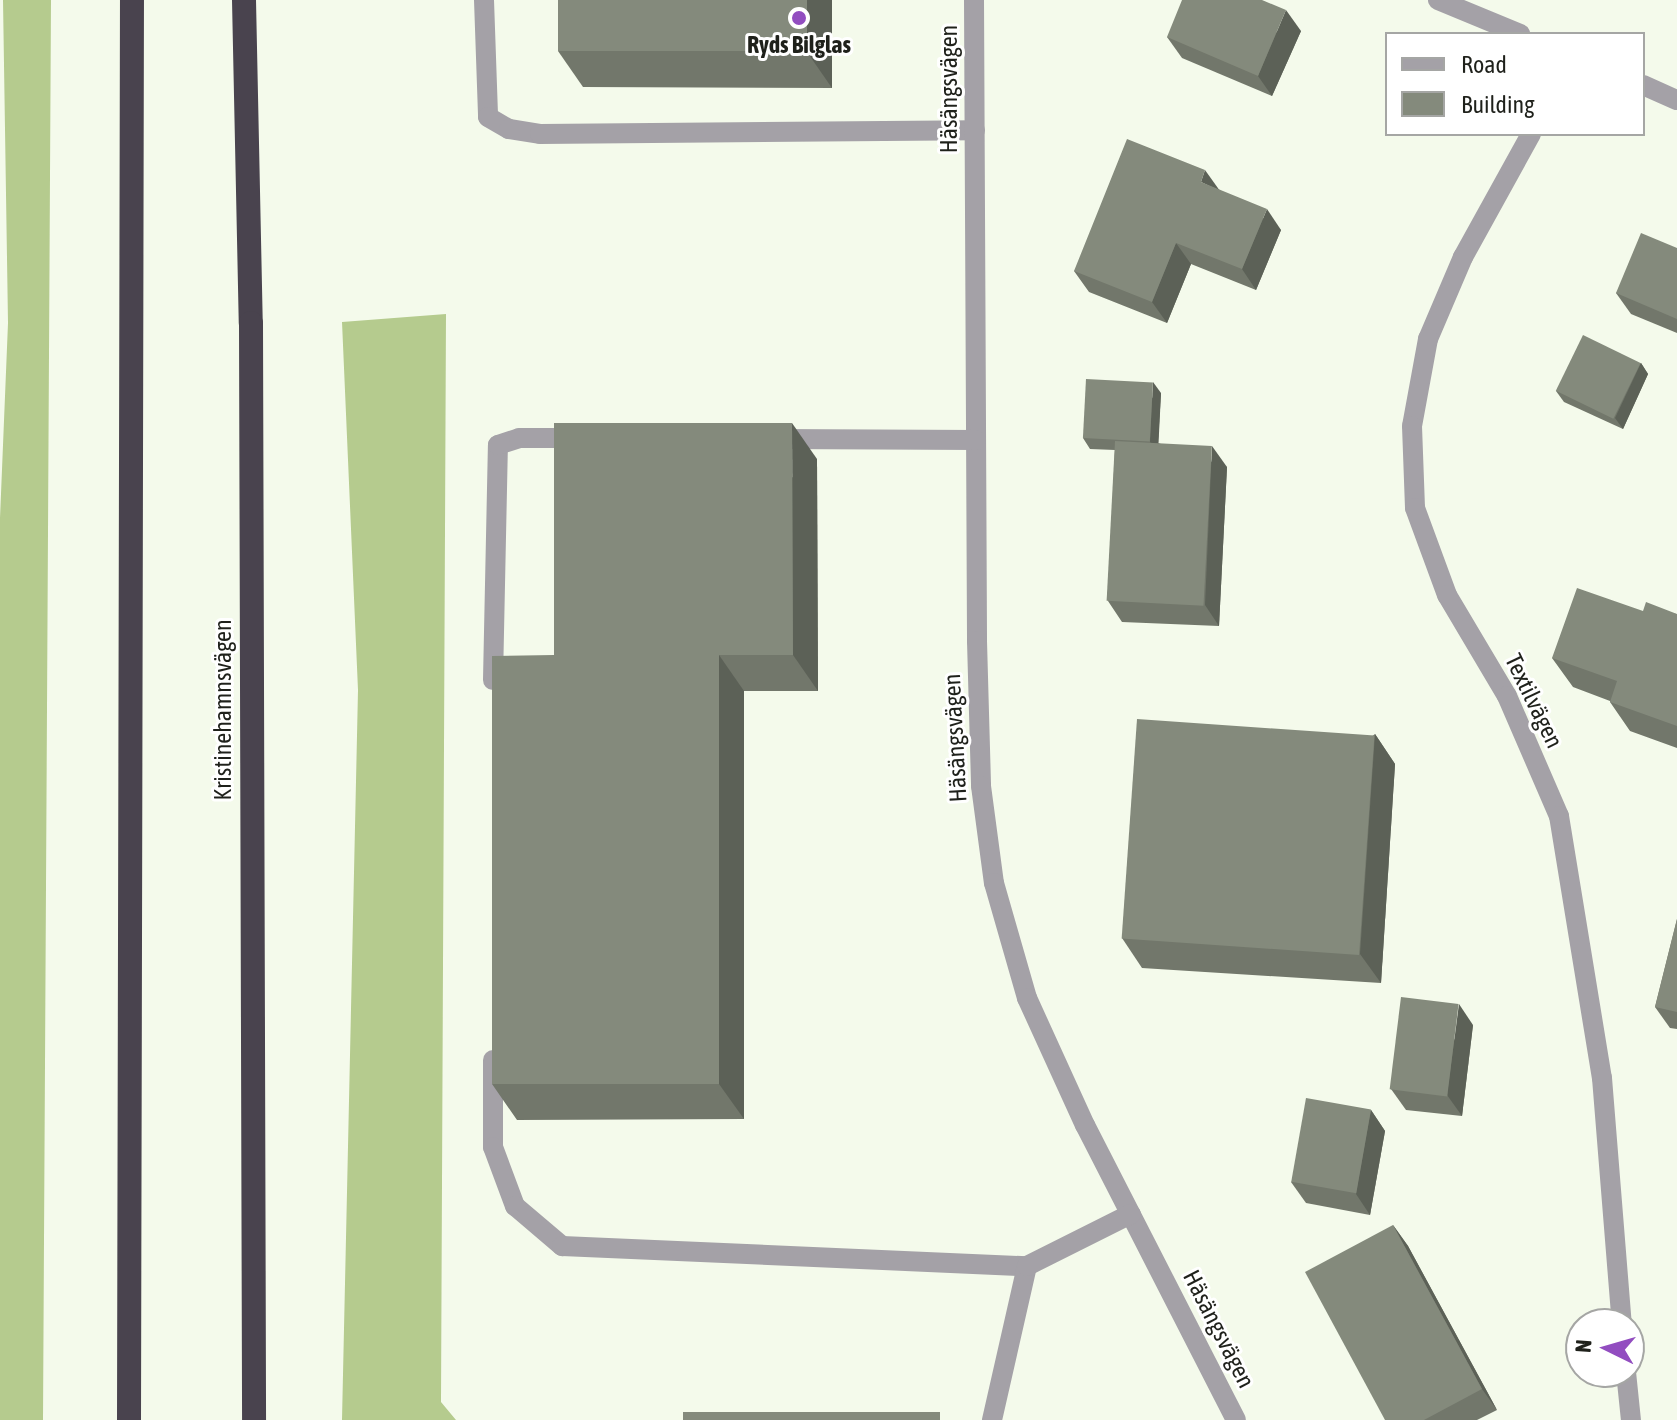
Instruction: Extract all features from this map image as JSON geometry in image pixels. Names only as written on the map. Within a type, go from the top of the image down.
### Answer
[{"type":"highway","points":[[129,1420],[132,0]]},
{"type":"highway","name":"Kristinehamnsvägen","points":[[244,0],[251,338],[254,1420]]},
{"type":"street","points":[[484,0],[488,117],[509,129],[540,134],[975,130]]},
{"type":"street","name":"Häsängsvägen","points":[[974,0],[981,786],[994,883],[1027,998],[1131,1214],[1236,1420]]},
{"type":"street","points":[[1438,0],[1515,32]]},
{"type":"street","points":[[1645,86],[1677,100]]},
{"type":"street","name":"Textilvägen","points":[[1530,136],[1463,257],[1428,339],[1412,426],[1415,508],[1447,595],[1507,696],[1559,816],[1602,1078],[1621,1308]]},
{"type":"street","points":[[493,705],[493,468],[498,445],[519,438],[598,438]]},
{"type":"street","points":[[756,439],[976,440]]},
{"type":"street","points":[[493,1036],[493,1147],[515,1206],[562,1246],[1027,1266],[1131,1214]]},
{"type":"street","points":[[992,1420],[1027,1266]]},
{"type":"street","points":[[1628,1388],[1631,1420]]},
{"type":"green space","points":[[3,0],[51,0],[43,1420],[0,1420],[0,518],[8,323]]},
{"type":"green space","points":[[446,314],[441,1402],[456,1420],[342,1420],[358,690],[342,322]]},
{"type":"building","points":[[558,0],[807,0],[807,51],[558,51]]},
{"type":"building","points":[[1182,0],[1262,0],[1286,10],[1258,76],[1167,37]]},
{"type":"building","points":[[1127,139],[1205,170],[1201,182],[1267,209],[1242,269],[1176,243],[1152,302],[1074,271]]},
{"type":"building","points":[[1641,233],[1677,248],[1677,319],[1616,293]]},
{"type":"building","points":[[1583,335],[1641,363],[1613,419],[1556,391]]},
{"type":"building","points":[[1086,379],[1153,383],[1150,441],[1083,438]]},
{"type":"building","points":[[554,423],[792,423],[793,655],[719,655],[719,1084],[492,1084],[492,656],[554,655]]},
{"type":"building","points":[[1115,441],[1212,446],[1203,606],[1107,601]]},
{"type":"building","points":[[1577,588],[1643,611],[1646,602],[1677,614],[1677,726],[1610,702],[1617,681],[1552,658]]},
{"type":"building","points":[[1137,719],[1374,736],[1359,955],[1122,938]]},
{"type":"building","points":[[1677,919],[1677,1012],[1655,1007]]},
{"type":"building","points":[[1401,997],[1459,1004],[1447,1096],[1390,1089]]},
{"type":"building","points":[[1306,1098],[1371,1109],[1356,1193],[1291,1182]]},
{"type":"building","points":[[1393,1225],[1482,1389],[1424,1420],[1385,1420],[1305,1272]]},
{"type":"building","points":[[683,1412],[940,1412],[940,1420],[683,1420]]},
{"type":"place","name":"Ryds Bilglas","points":[[799,18]]}]
